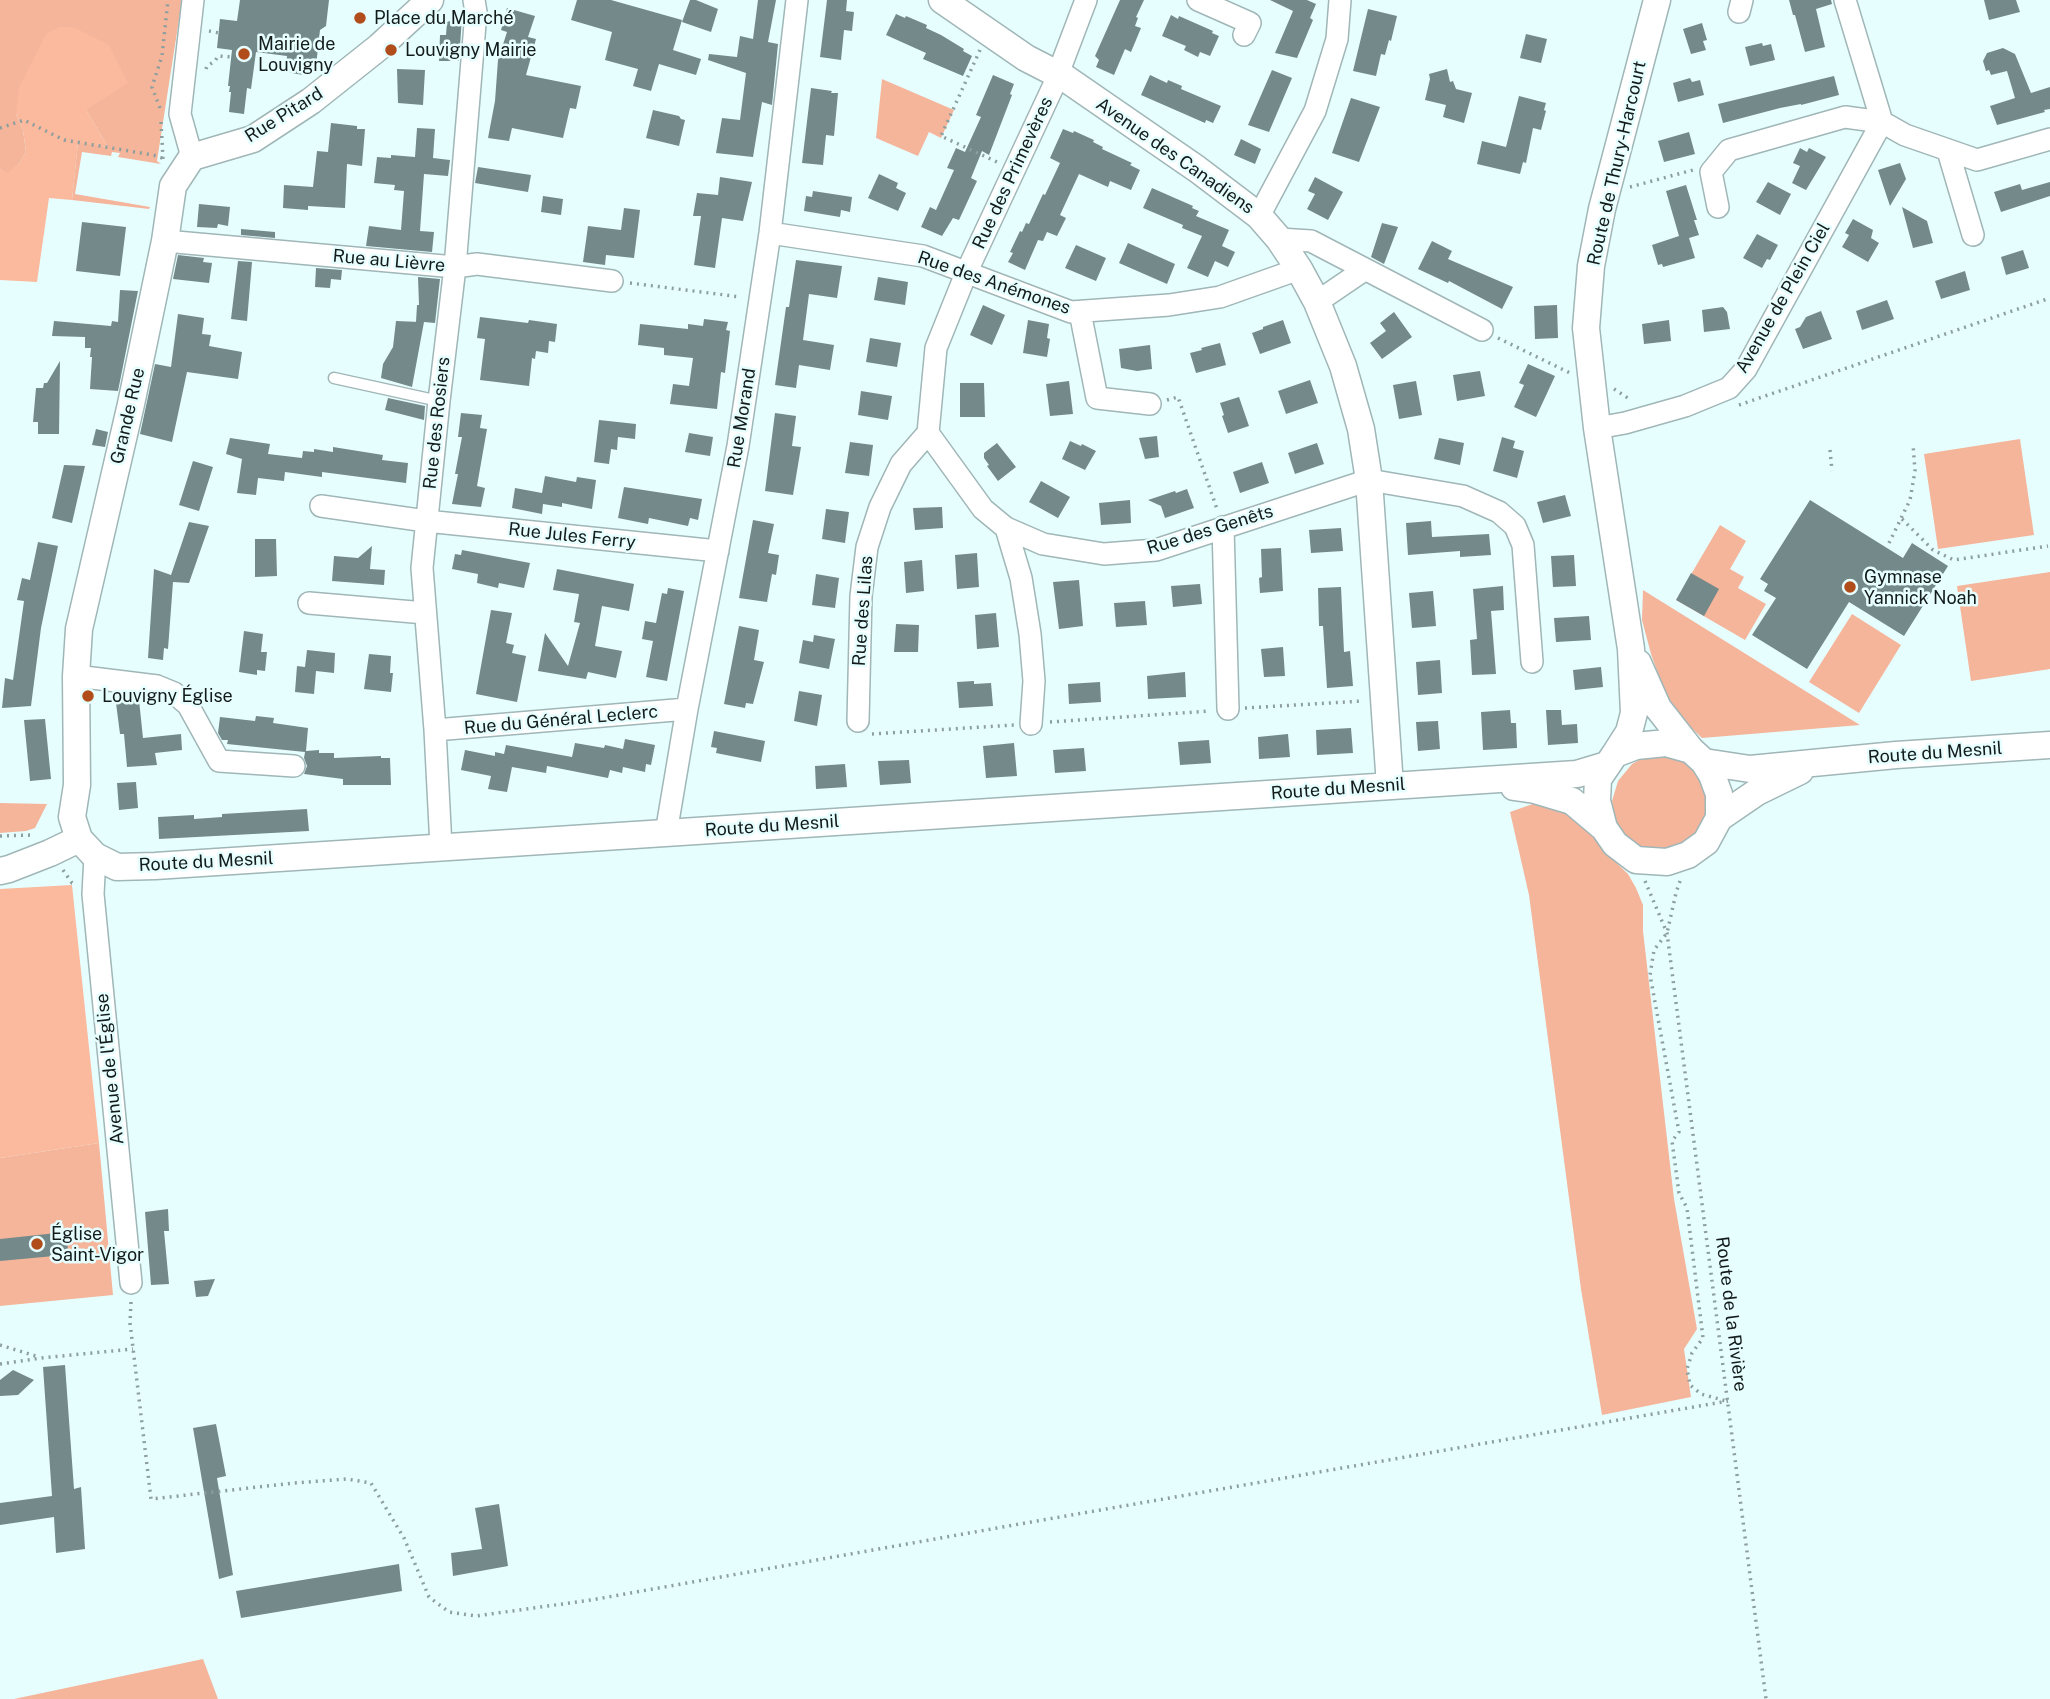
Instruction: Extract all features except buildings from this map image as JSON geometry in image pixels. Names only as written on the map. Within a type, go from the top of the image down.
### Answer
[{"type":"street","points":[[192,157],[180,114],[194,0]]},
{"type":"street","name":"Rue Pitard","points":[[192,157],[253,139],[312,100],[379,47],[430,0]]},
{"type":"street","name":"Rue des Rosiers","points":[[441,848],[422,568],[455,267],[476,12],[474,0]]},
{"type":"street","name":"Rue Morand","points":[[666,833],[738,446],[770,233],[797,0]]},
{"type":"street","name":"Avenue des Canadiens","points":[[942,0],[1197,169],[1259,216],[1279,239],[1299,269],[1317,302],[1343,366],[1361,429],[1369,480],[1390,786]]},
{"type":"street","name":"Rue des Primevères","points":[[967,271],[1053,87],[1086,0]]},
{"type":"street","points":[[1198,0],[1250,23],[1244,36]]},
{"type":"street","points":[[1259,216],[1315,111],[1337,39],[1340,0]]},
{"type":"street","name":"Route de Thury-Harcourt","points":[[1611,760],[1629,732],[1634,713],[1631,649],[1607,494],[1615,476],[1603,427],[1586,328],[1591,266],[1602,209],[1657,0]]},
{"type":"street","points":[[1845,0],[1882,122]]},
{"type":"street","points":[[1718,207],[1711,172],[1729,150],[1845,117],[1882,122],[1905,135],[1977,160],[2050,139]]},
{"type":"street","name":"Avenue de Plein Ciel","points":[[1603,427],[1685,406],[1729,388],[1746,369],[1882,122]]},
{"type":"street","points":[[1948,151],[1973,235]]},
{"type":"street","name":"Grande Rue","points":[[87,847],[72,817],[77,785],[75,676],[79,629],[131,404],[173,186],[192,157]]},
{"type":"street","name":"Rue des Anémones","points":[[770,233],[923,256],[1071,312],[1169,305],[1220,297],[1299,269]]},
{"type":"street","points":[[1279,239],[1311,242],[1482,330]]},
{"type":"street","name":"Rue au Lièvre","points":[[164,242],[455,267],[477,264],[612,281]]},
{"type":"street","points":[[1317,302],[1364,270]]},
{"type":"street","points":[[928,433],[936,348],[967,271]]},
{"type":"street","points":[[1080,312],[1097,398],[1150,404]]},
{"type":"street","name":"Rue des Genêts","points":[[928,433],[983,509],[1006,528],[1042,544],[1104,554],[1156,550],[1369,480]]},
{"type":"street","name":"Rue des Lilas","points":[[858,721],[860,596],[867,547],[880,507],[901,464],[928,433]]},
{"type":"street","points":[[1369,480],[1463,496],[1499,512],[1515,526],[1523,545],[1532,662]]},
{"type":"street","name":"Rue Jules Ferry","points":[[321,506],[426,521],[718,551]]},
{"type":"street","points":[[1223,527],[1228,709]]},
{"type":"street","points":[[1006,528],[1021,578],[1030,634],[1034,681],[1031,724]]},
{"type":"street","points":[[309,603],[425,612]]},
{"type":"street","name":"Route de Thury-Harcourt","points":[[1631,649],[1658,708],[1698,756]]},
{"type":"street","points":[[75,676],[157,686],[174,693],[188,705],[219,761],[294,766]]},
{"type":"street","name":"Rue du Général Leclerc","points":[[435,730],[687,709]]},
{"type":"street","points":[[1666,743],[1698,756],[1712,775],[1719,794],[1719,818],[1706,842],[1688,855],[1667,862],[1636,860],[1615,844],[1605,828],[1597,800],[1598,779],[1611,760],[1636,747],[1666,743]]},
{"type":"street","name":"Route du Mesnil","points":[[1698,756],[1751,769],[1821,761],[2050,745]]},
{"type":"street","name":"Route du Mesnil","points":[[87,847],[117,867],[155,866],[1577,774],[1611,760]]},
{"type":"street","name":"Route du Mesnil","points":[[1719,818],[1764,788],[1821,761]]},
{"type":"street","name":"Route du Mesnil","points":[[1475,780],[1535,790],[1572,801],[1605,828]]},
{"type":"street","points":[[0,871],[50,853],[87,847]]},
{"type":"street","name":"Avenue de l'Église","points":[[87,847],[131,1283]]},
{"type":"lane","points":[[334,378],[439,401]]},
{"type":"path","points":[[160,108],[152,88],[162,56],[168,0]]},
{"type":"path","points":[[209,31],[219,33]]},
{"type":"path","points":[[982,46],[941,136],[1013,170]]},
{"type":"path","points":[[205,78],[207,66],[218,56],[232,57]]},
{"type":"path","points":[[0,128],[24,120],[64,140],[163,159],[192,157]]},
{"type":"path","points":[[161,121],[163,159]]},
{"type":"path","points":[[1628,187],[1700,168],[1711,172]]},
{"type":"path","points":[[612,281],[760,299]]},
{"type":"path","points":[[1750,401],[2050,298]]},
{"type":"path","points":[[1482,330],[1578,377]]},
{"type":"path","points":[[1611,384],[1616,391],[1632,401]]},
{"type":"path","points":[[1150,404],[1178,397],[1223,527]]},
{"type":"path","points":[[1889,543],[1910,500],[1914,471],[1913,444]]},
{"type":"path","points":[[1830,450],[1832,471]]},
{"type":"path","points":[[1902,519],[1933,550],[1954,561],[2048,546]]},
{"type":"path","points":[[858,721],[860,735],[1373,701]]},
{"type":"path","name":"Route de la Rivière","points":[[1636,860],[1667,933],[1766,1699]]},
{"type":"path","name":"Route de la Rivière","points":[[1667,933],[1683,874]]},
{"type":"path","points":[[1667,933],[1654,950],[1650,975],[1679,1132],[1672,1141],[1679,1193],[1687,1208],[1703,1338],[1692,1353],[1688,1369],[1690,1385],[1701,1394],[1728,1401]]},
{"type":"path","points":[[131,1283],[130,1323],[151,1499],[347,1479],[371,1483],[404,1538],[429,1597],[449,1612],[476,1616],[591,1600],[1728,1401]]},
{"type":"path","points":[[0,1345],[41,1358]]},
{"type":"path","points":[[0,1364],[133,1349]]},
{"type":"shaded area","points":[[0,0],[182,0],[157,161],[161,164],[118,157],[120,153],[112,152],[111,156],[82,152],[75,194],[150,207],[149,209],[72,200],[78,142],[108,147],[86,110],[16,114],[23,130],[26,152],[19,164],[7,174],[0,169]]},
{"type":"shaded area","points":[[59,27],[73,27],[109,45],[128,83],[86,110],[108,147],[78,143],[72,200],[49,198],[37,282],[0,280],[0,169],[7,173],[19,164],[26,152],[23,130],[16,114],[19,87],[46,34]]},
{"type":"shaded area","points":[[882,79],[954,110],[941,138],[929,132],[918,156],[876,138]]},
{"type":"shaded area","points":[[2020,439],[2034,535],[1938,549],[1924,454]]},
{"type":"shaded area","points":[[1720,525],[1746,541],[1730,569],[1744,577],[1738,588],[1766,604],[1745,640],[1676,600]]},
{"type":"shaded area","points":[[2050,572],[2050,669],[1971,681],[1957,586]]},
{"type":"shaded area","points":[[1643,590],[1860,725],[1702,738],[1681,718],[1664,690],[1642,620]]},
{"type":"shaded area","points":[[1852,614],[1901,645],[1859,713],[1809,682]]},
{"type":"shaded area","points":[[1663,754],[1684,760],[1701,774],[1710,806],[1697,835],[1669,851],[1648,850],[1629,840],[1616,822],[1612,801],[1618,781],[1632,764]]},
{"type":"shaded area","points":[[1541,801],[1567,809],[1586,823],[1601,848],[1628,874],[1643,905],[1643,931],[1674,1199],[1697,1329],[1684,1349],[1691,1397],[1602,1415],[1581,1289],[1529,895],[1510,812]]},
{"type":"shaded area","points":[[0,803],[47,804],[35,828],[0,833]]},
{"type":"shaded area","points":[[72,885],[99,1143],[0,1158],[0,889]]},
{"type":"shaded area","points":[[99,1143],[113,1295],[0,1306],[0,1158]]},
{"type":"shaded area","points":[[203,1659],[218,1699],[14,1699]]},
{"type":"place","name":"Place du Marché","points":[[360,18]]},
{"type":"place","name":"Louvigny Mairie","points":[[391,50]]},
{"type":"place","name":"Mairie de Louvigny","points":[[244,54]]},
{"type":"place","name":"Gymnase Yannick Noah","points":[[1850,587]]},
{"type":"place","name":"Louvigny Église","points":[[88,696]]},
{"type":"place","name":"Église Saint-Vigor","points":[[37,1244]]}]
